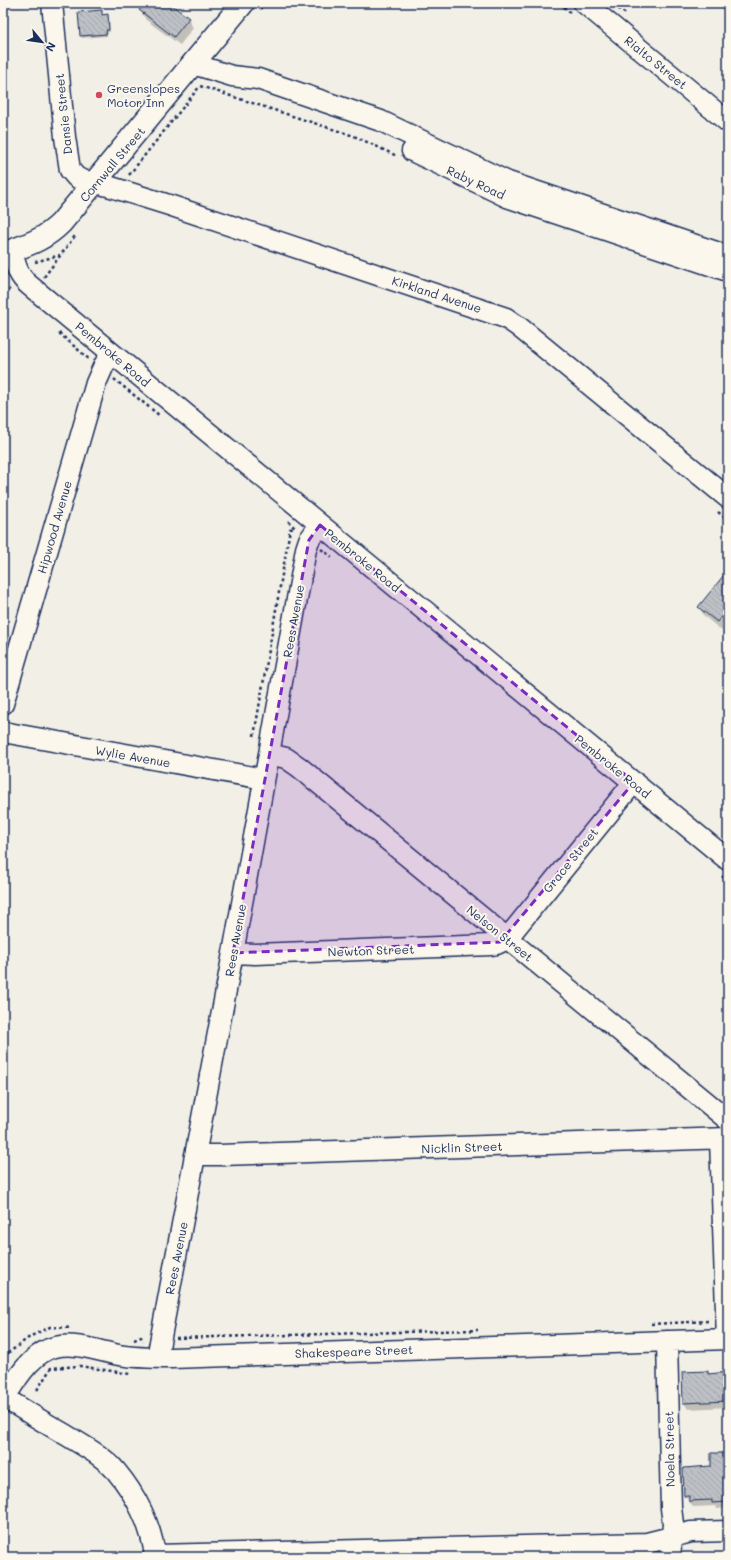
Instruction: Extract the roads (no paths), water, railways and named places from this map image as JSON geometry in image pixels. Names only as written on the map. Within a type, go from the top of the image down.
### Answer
[{"type":"main road","name":"Cornwall Street","points":[[7,252],[38,241],[54,231],[96,183],[243,3]]},
{"type":"street","name":"Dansie Street","points":[[52,3],[65,137],[70,170],[76,177],[82,180],[96,183]]},
{"type":"street","name":"Rialto Street","points":[[584,3],[728,122]]},
{"type":"street","name":"Raby Road","points":[[193,64],[232,76],[258,79],[362,113],[508,182],[728,256]]},
{"type":"street","name":"Raby Road","points":[[232,76],[245,88],[371,131],[508,197],[728,271]]},
{"type":"street","name":"Kirkland Avenue","points":[[96,183],[184,210],[506,318],[526,332],[722,504]]},
{"type":"street","name":"Pembroke Road","points":[[7,252],[24,280],[728,860]]},
{"type":"street","name":"Hipwood Avenue","points":[[3,704],[96,383],[104,365],[112,353]]},
{"type":"street","name":"Rees Avenue","points":[[157,1358],[196,1155],[306,549],[309,540],[320,525]]},
{"type":"street","name":"Wylie Avenue","points":[[3,732],[264,779]]},
{"type":"street","name":"Nelson Street","points":[[269,754],[289,760],[728,1120]]},
{"type":"street","name":"Grace Street","points":[[506,938],[634,782]]},
{"type":"street","name":"Newton Street","points":[[233,953],[255,954],[492,945],[506,938]]},
{"type":"street","name":"Nicklin Street","points":[[196,1155],[724,1139]]},
{"type":"street","points":[[724,1139],[728,1339]]},
{"type":"street","name":"Shakespeare Street","points":[[4,1398],[28,1366],[43,1353],[55,1347],[74,1346],[132,1357],[157,1358],[728,1339]]},
{"type":"street","name":"Noela Street","points":[[667,1340],[671,1508],[673,1524],[670,1557]]},
{"type":"street","points":[[4,1398],[89,1449],[115,1471],[134,1496],[143,1515],[149,1528],[155,1556],[647,1543],[691,1532],[728,1531]]},
{"type":"place","name":"Greenslopes Motor Inn","points":[[99,95]]}]
